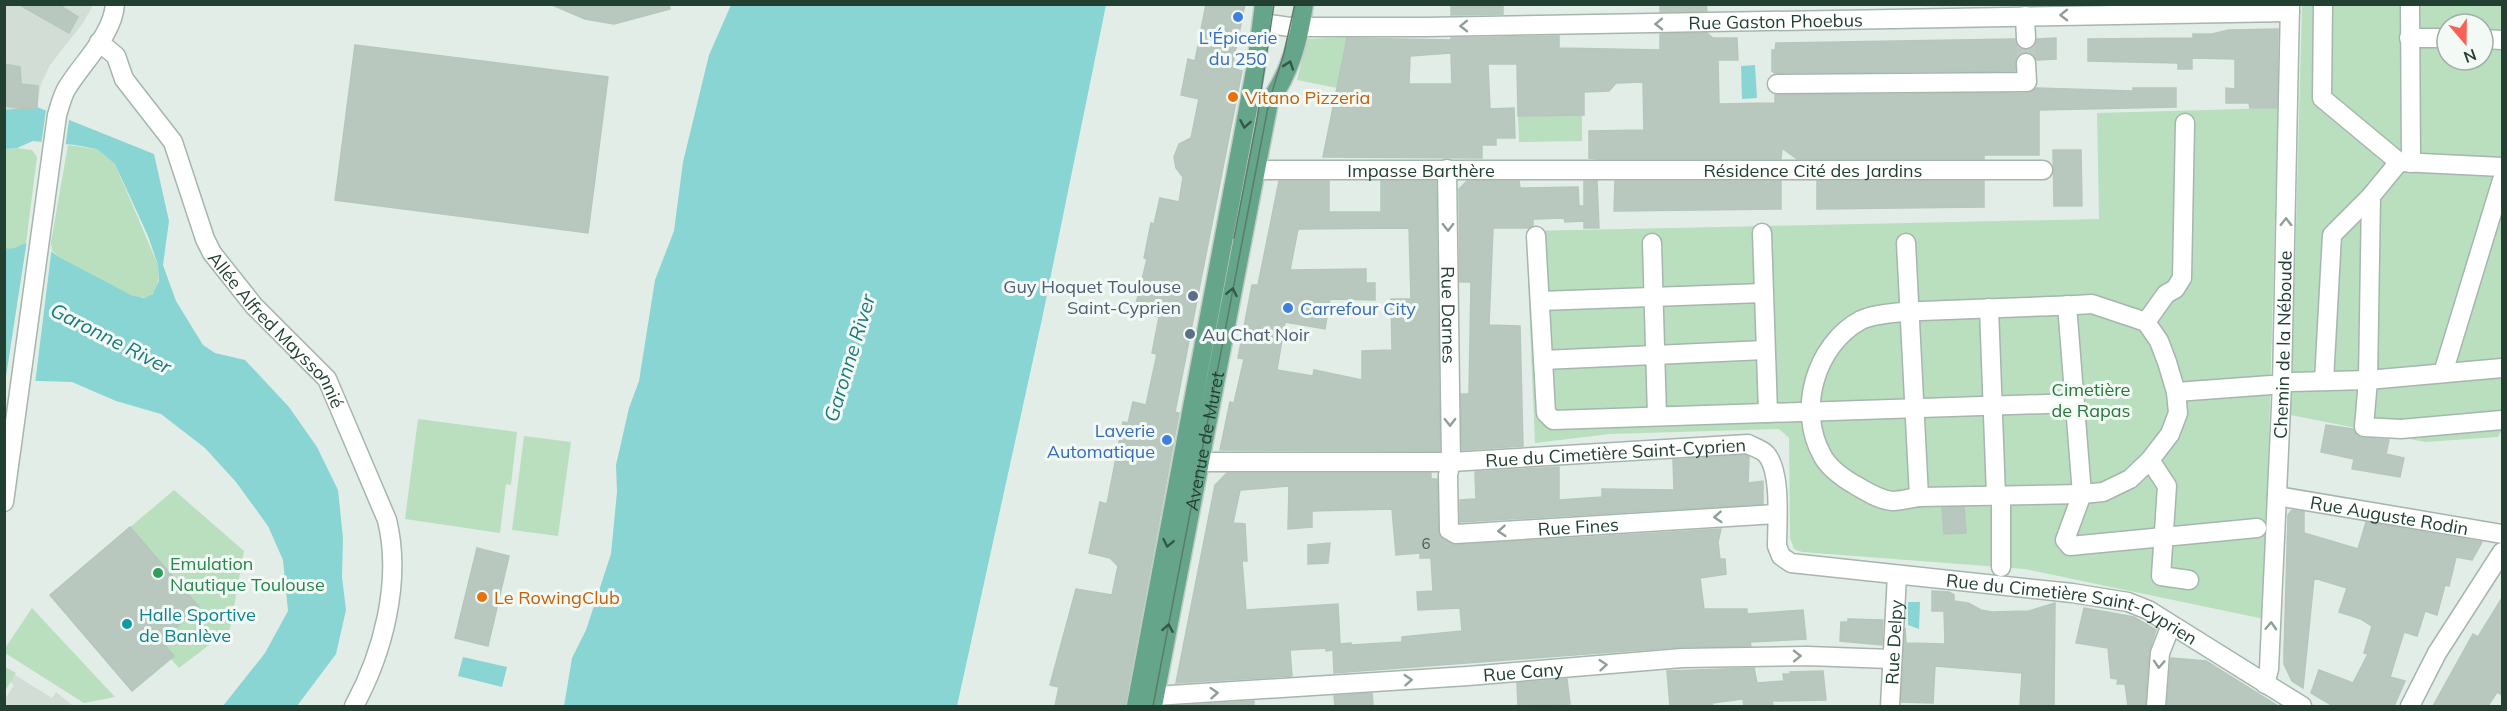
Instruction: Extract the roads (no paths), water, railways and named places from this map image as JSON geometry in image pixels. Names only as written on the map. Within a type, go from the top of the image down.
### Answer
[{"type":"main road","name":"Avenue de Muret","points":[[1136,706],[1186,447],[1264,4]]},
{"type":"main road","name":"Avenue de Muret","points":[[1154,701],[1198,462],[1269,102],[1288,69],[1301,27],[1304,4]]},
{"type":"street","points":[[4,502],[57,115],[66,89],[99,42],[114,12],[115,4]]},
{"type":"street","points":[[2323,4],[2322,98],[2405,163],[2502,167]]},
{"type":"street","points":[[2324,381],[2332,235],[2405,163],[2410,4]]},
{"type":"street","name":"Rue Gaston Phoebus","points":[[1262,23],[1301,27],[1639,24],[2290,8]]},
{"type":"street","name":"Chemin de la Néboude","points":[[2265,684],[2269,669],[2282,384],[2290,8]]},
{"type":"street","points":[[2025,16],[2026,39]]},
{"type":"street","points":[[2409,38],[2435,39]]},
{"type":"street","name":"Allée Alfred Mayssonnié","points":[[99,42],[116,56],[124,79],[173,142],[205,239],[212,253],[254,306],[327,379],[387,520],[393,542],[382,641],[372,673],[354,706]]},
{"type":"street","points":[[1777,84],[2027,82],[2026,63]]},
{"type":"street","points":[[2146,322],[2166,294],[2175,289],[2182,279],[2185,123]]},
{"type":"street","name":"Impasse Barthère","points":[[1257,170],[1583,168]]},
{"type":"street","name":"Résidence Cité des Jardins","points":[[1583,168],[2043,170]]},
{"type":"street","name":"Rue Darnes","points":[[1447,169],[1451,462]]},
{"type":"street","points":[[2444,373],[2502,180]]},
{"type":"street","points":[[2371,196],[2368,380],[2364,427],[2401,429],[2502,420]]},
{"type":"street","points":[[1762,232],[1768,413]]},
{"type":"street","points":[[1536,236],[1546,413],[1553,420],[2075,403]]},
{"type":"street","points":[[1652,243],[1657,416]]},
{"type":"street","points":[[1906,243],[1919,497]]},
{"type":"street","points":[[1540,301],[1763,293]]},
{"type":"street","points":[[2092,304],[2146,322],[2159,341],[2176,392],[2178,413],[2170,434],[2150,460],[2130,479],[2103,492],[1919,497],[1892,501],[1872,495],[1844,478],[1822,457],[1813,435],[1810,411],[1815,380],[1823,357],[1842,334],[1862,320],[1909,311],[2092,304]]},
{"type":"street","points":[[2067,306],[2082,494],[2065,540],[2070,546],[2257,528]]},
{"type":"street","points":[[1989,308],[2001,567]]},
{"type":"street","points":[[1543,360],[1766,350]]},
{"type":"street","points":[[2292,382],[2368,380],[2502,368]]},
{"type":"street","points":[[2176,392],[2271,385]]},
{"type":"street","name":"Rue du Cimetière Saint-Cyprien","points":[[1198,462],[1451,462],[1748,444],[1764,452],[1772,462],[1776,479],[1777,546],[1781,556],[1791,563],[2072,592],[2128,602],[2148,610],[2302,706]]},
{"type":"street","points":[[2150,460],[2167,486],[2161,576],[2189,580]]},
{"type":"street","name":"Rue Fines","points":[[1451,462],[1448,475],[1449,530],[1456,534],[1776,514]]},
{"type":"street","name":"Rue Auguste Rodin","points":[[2277,496],[2502,534]]},
{"type":"street","points":[[2410,706],[2437,653],[2495,580],[2502,552]]},
{"type":"street","name":"Rue Delpy","points":[[1890,706],[1891,659],[1898,575]]},
{"type":"street","points":[[2156,706],[2160,653],[2171,625]]},
{"type":"street","name":"Rue Cany","points":[[1154,701],[1682,658],[1807,656],[1891,659]]},
{"type":"water","name":"Garonne River","points":[[731,5],[1106,5],[1042,319],[957,706],[564,706],[572,658],[586,630],[611,554],[617,492],[616,465],[629,408],[639,381],[655,280],[674,231],[683,162],[709,55]]},
{"type":"water","points":[[1755,65],[1757,98],[1742,99],[1741,66]]},
{"type":"water","name":"Garonne River","points":[[37,107],[154,154],[169,221],[163,265],[176,301],[203,345],[215,353],[245,360],[289,407],[317,447],[338,490],[346,610],[336,654],[297,706],[223,706],[265,653],[288,611],[283,560],[268,526],[236,482],[205,448],[161,414],[116,401],[72,382],[5,380],[5,248],[11,249],[27,243],[39,245],[131,295],[144,298],[153,294],[159,281],[158,265],[148,236],[115,164],[97,149],[75,145],[33,141],[17,148],[5,149],[5,110]]},
{"type":"water","points":[[1908,602],[1920,602],[1919,629],[1908,625]]},
{"type":"water","points":[[463,657],[507,667],[502,687],[458,676]]},
{"type":"tunnel","points":[[2026,39],[2026,63]]},
{"type":"tram line","points":[[1234,238],[1257,119],[1274,4]]},
{"type":"tram line","points":[[1153,706],[1269,102],[1284,53],[1295,4]]},
{"type":"place","name":"L'Épicerie du 250","points":[[1238,17]]},
{"type":"place","name":"Vitano Pizzeria","points":[[1233,97]]},
{"type":"place","name":"Guy Hoquet Toulouse Saint-Cyprien","points":[[1193,296]]},
{"type":"place","name":"Carrefour City","points":[[1288,308]]},
{"type":"place","name":"Au Chat Noir","points":[[1190,334]]},
{"type":"place","name":"Laverie Automatique","points":[[1167,440]]},
{"type":"place","name":"Emulation Nautique Toulouse","points":[[158,573]]},
{"type":"place","name":"Le RowingClub","points":[[482,597]]},
{"type":"place","name":"Halle Sportive de Banlève","points":[[127,624]]},
{"type":"park label","name":"Cimetière de Rapas","points":[[2091,399]]}]
